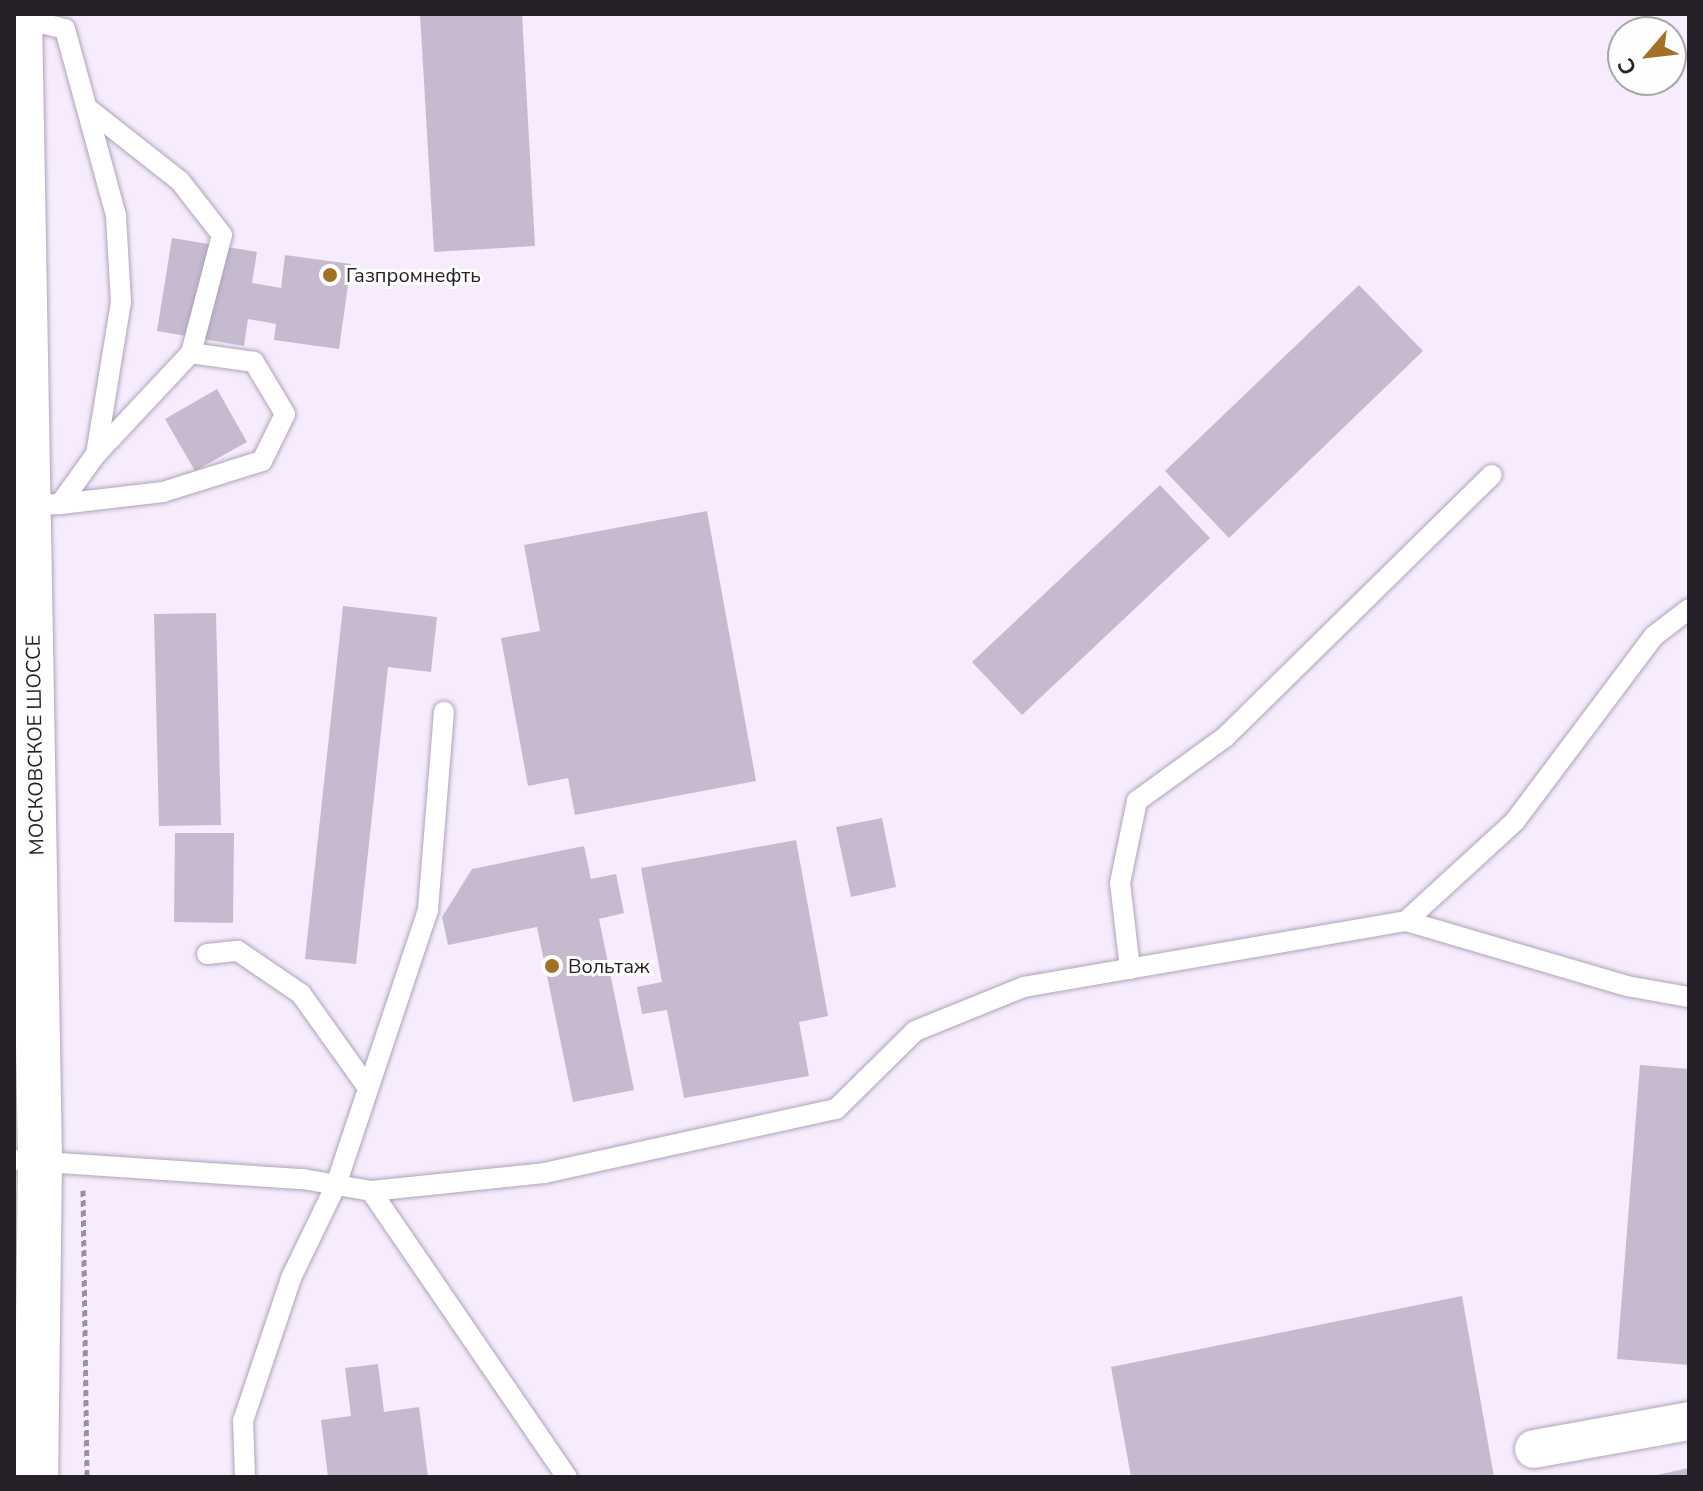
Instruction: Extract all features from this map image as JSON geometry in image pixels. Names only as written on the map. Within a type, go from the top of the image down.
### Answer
[{"type":"main road","name":"МОСКОВСКОЕ ШОССЕ","points":[[20,16],[46,504],[27,1161],[36,1477]]},
{"type":"street","points":[[1534,1449],[1689,1421]]},
{"type":"lane","points":[[20,16],[65,29],[91,111],[116,216],[121,302],[96,454]]},
{"type":"lane","points":[[46,504],[191,353],[222,235],[180,181],[91,111]]},
{"type":"lane","points":[[46,504],[163,492],[262,461],[285,414],[254,362],[191,353]]},
{"type":"lane","points":[[1130,969],[1120,883],[1137,801],[1225,737],[1492,475]]},
{"type":"lane","points":[[1406,921],[1515,821],[1654,636],[1689,609]]},
{"type":"lane","points":[[245,1477],[243,1421],[291,1278],[336,1185],[428,910],[444,712]]},
{"type":"lane","points":[[27,1161],[336,1185],[371,1191],[544,1173],[836,1109],[915,1031],[1024,987],[1406,921],[1627,986],[1689,997]]},
{"type":"lane","points":[[207,954],[238,951],[301,994],[368,1088]]},
{"type":"lane","points":[[371,1191],[567,1477]]},
{"type":"building","points":[[420,14],[522,14],[535,246],[434,252]]},
{"type":"building","points":[[172,238],[257,252],[252,283],[281,288],[285,255],[351,264],[339,349],[274,340],[276,324],[248,319],[244,346],[157,331]]},
{"type":"building","points":[[1359,285],[1423,351],[1229,538],[1165,471]]},
{"type":"building","points":[[217,389],[247,442],[195,471],[165,419]]},
{"type":"building","points":[[1160,485],[1210,538],[1022,715],[972,662]]},
{"type":"building","points":[[707,511],[756,781],[575,815],[568,778],[528,786],[501,638],[540,631],[524,545]]},
{"type":"building","points":[[343,606],[437,617],[431,672],[388,667],[356,964],[305,959]]},
{"type":"building","points":[[216,613],[221,825],[159,826],[154,614]]},
{"type":"building","points":[[882,818],[896,887],[851,897],[836,827]]},
{"type":"building","points":[[175,833],[234,833],[233,923],[174,922]]},
{"type":"building","points":[[796,840],[828,1016],[799,1022],[809,1076],[684,1098],[667,1010],[642,1014],[637,987],[662,982],[641,868]]},
{"type":"building","points":[[584,846],[591,879],[616,874],[624,913],[599,919],[634,1090],[573,1102],[537,927],[448,945],[442,917],[472,869]]},
{"type":"building","points":[[1640,1065],[1689,1069],[1689,1365],[1617,1359]]},
{"type":"building","points":[[1462,1296],[1494,1477],[1131,1477],[1111,1367]]},
{"type":"building","points":[[378,1364],[384,1412],[419,1407],[428,1477],[328,1477],[321,1420],[351,1416],[345,1368]]},
{"type":"building","points":[[1689,1468],[1689,1477],[1652,1477],[1652,1476]]},
{"type":"place","name":"Газпромнефть","points":[[330,275]]},
{"type":"place","name":"Вольтаж","points":[[552,966]]}]
